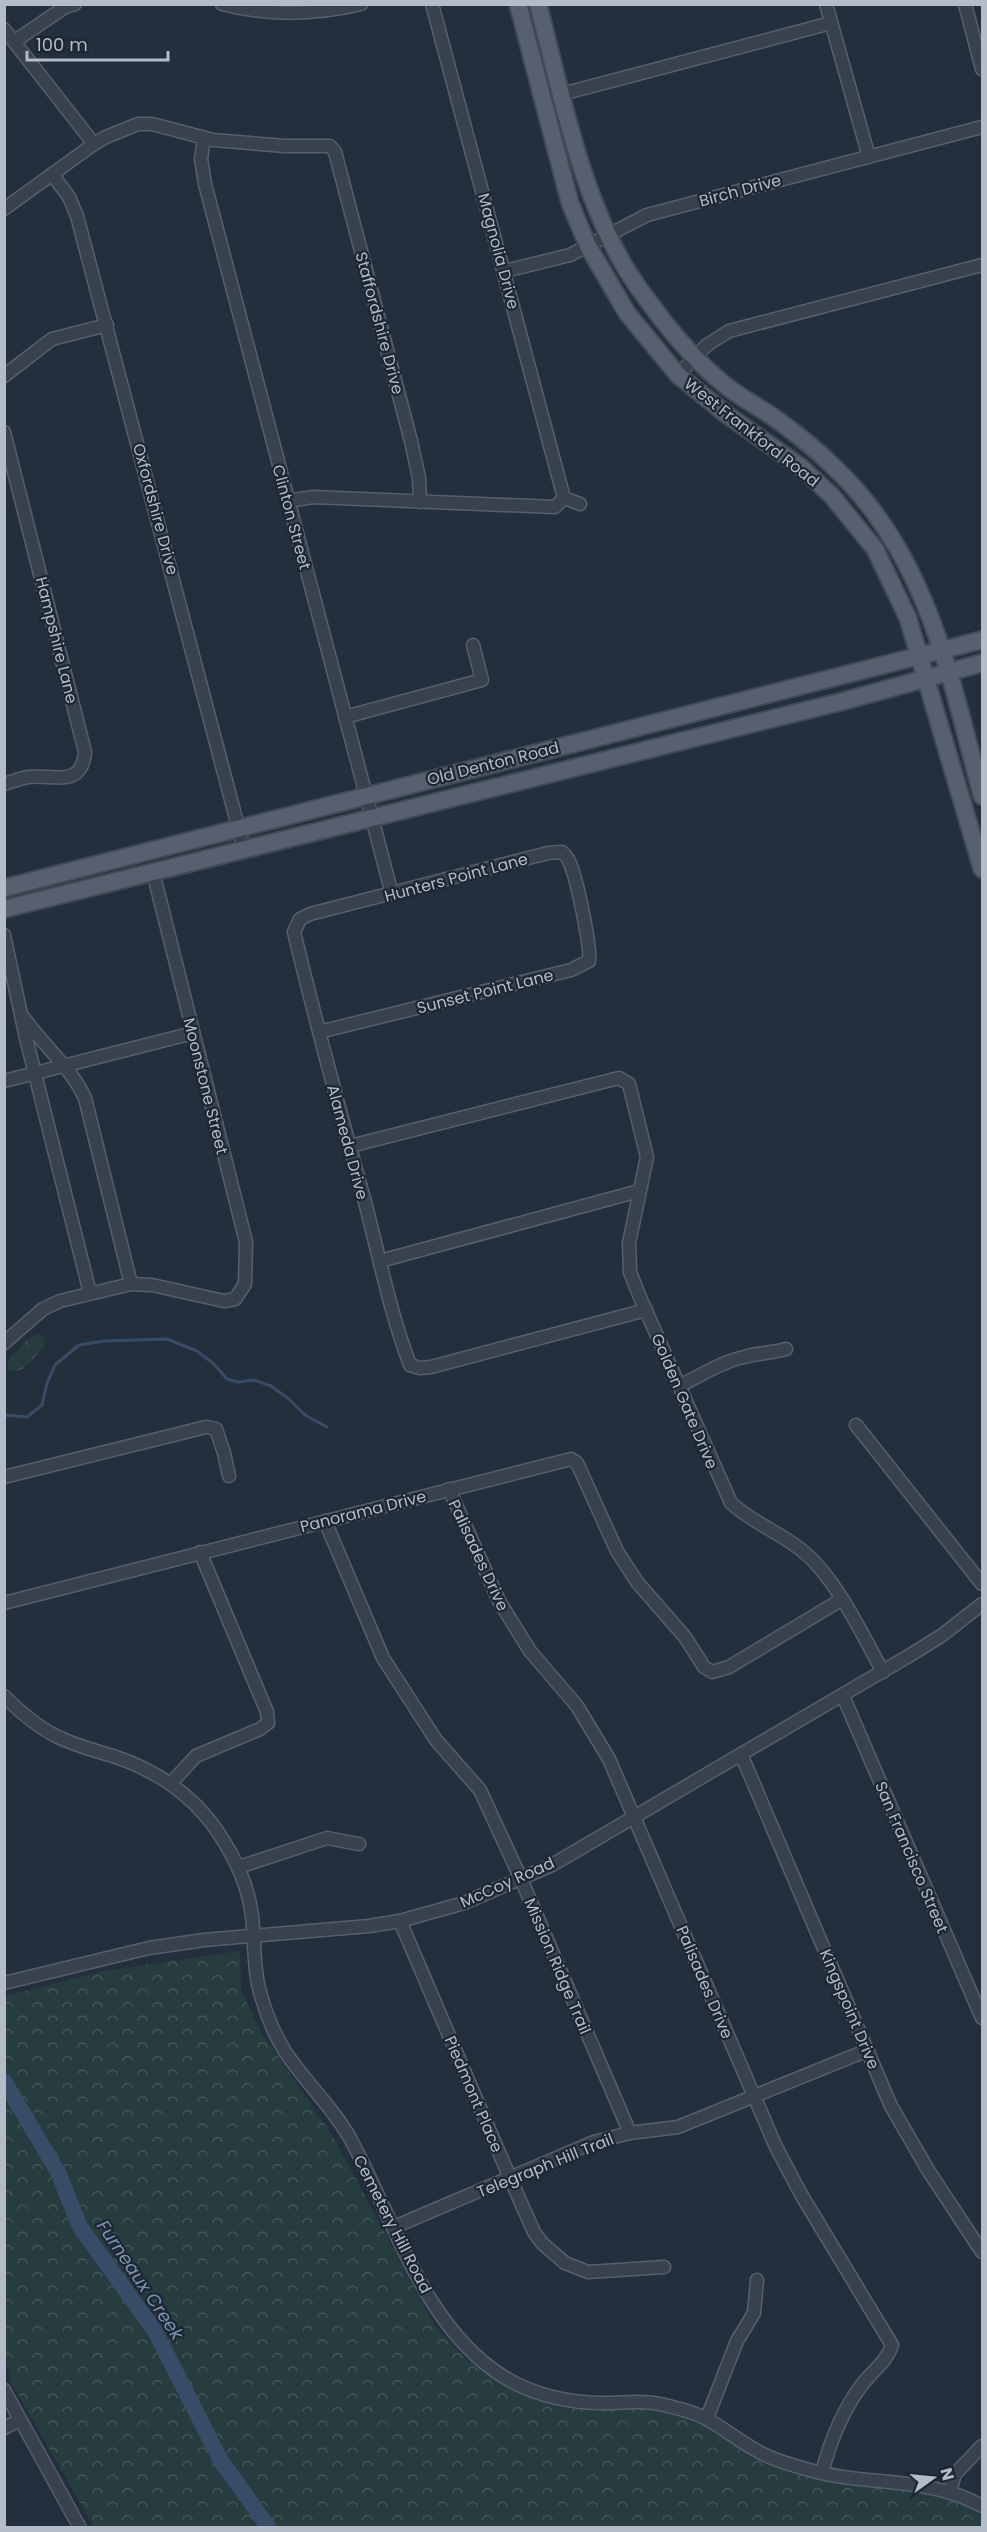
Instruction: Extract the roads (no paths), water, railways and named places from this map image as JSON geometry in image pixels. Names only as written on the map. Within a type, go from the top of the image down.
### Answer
[{"type":"main road","name":"West Frankford Road","points":[[518,4],[562,177],[588,246],[627,313],[678,375],[726,414],[802,468],[832,495],[875,549],[908,618],[926,679],[975,817],[982,869]]},
{"type":"main road","name":"West Frankford Road","points":[[538,4],[582,170],[610,235],[636,285],[669,328],[696,357],[726,385],[777,420],[819,454],[865,500],[895,541],[915,578],[933,621],[982,796]]},
{"type":"main road","name":"Old Denton Road","points":[[4,888],[982,640]]},
{"type":"main road","name":"Old Denton Road","points":[[4,909],[679,742],[982,663]]},
{"type":"main road","points":[[673,718],[679,742]]},
{"type":"street","points":[[15,41],[42,22],[75,4]]},
{"type":"street","points":[[222,4],[269,12],[306,14],[361,4]]},
{"type":"street","name":"Magnolia Drive","points":[[432,4],[564,498]]},
{"type":"street","points":[[826,4],[869,157]]},
{"type":"street","points":[[965,4],[982,69]]},
{"type":"street","points":[[562,94],[831,23]]},
{"type":"street","points":[[4,29],[94,144]]},
{"type":"street","points":[[4,209],[94,144],[138,124],[152,124],[204,138],[285,146],[330,146],[339,135]]},
{"type":"street","name":"Birch Drive","points":[[505,271],[570,255],[646,215],[982,127]]},
{"type":"street","name":"Clinton Street","points":[[204,138],[201,159],[205,184],[392,894]]},
{"type":"street","name":"Staffordshire Drive","points":[[330,146],[335,152],[411,441],[419,478],[420,502]]},
{"type":"street","name":"Oxfordshire Drive","points":[[52,174],[69,197],[77,216],[244,849]]},
{"type":"street","points":[[678,375],[707,345],[729,331],[982,265]]},
{"type":"street","points":[[4,376],[52,339],[107,325]]},
{"type":"street","name":"Hampshire Lane","points":[[4,432],[86,752],[85,762],[79,771],[68,777],[56,780],[28,777],[4,784]]},
{"type":"street","points":[[288,501],[313,497],[555,507],[564,498],[580,504]]},
{"type":"street","points":[[345,717],[482,681],[473,645]]},
{"type":"street","name":"Hunters Point Lane","points":[[300,919],[548,853],[562,852],[568,859],[579,901]]},
{"type":"street","name":"Moonstone Street","points":[[131,1284],[152,1285],[224,1301],[235,1299],[242,1292],[245,1284],[246,1242],[153,872]]},
{"type":"street","name":"Sunset Point Lane","points":[[319,1032],[581,966],[589,961],[590,951],[579,901]]},
{"type":"street","name":"Alameda Drive","points":[[300,919],[294,932],[398,1331],[410,1365],[420,1368],[431,1367],[646,1310]]},
{"type":"street","points":[[4,935],[35,1073],[90,1293]]},
{"type":"street","points":[[4,1343],[43,1309],[60,1301],[131,1284],[85,1098],[64,1066],[42,1044],[22,1015]]},
{"type":"street","points":[[4,1081],[193,1033]]},
{"type":"street","name":"Golden Gate Drive","points":[[350,1146],[619,1078],[628,1084],[645,1145],[646,1166],[639,1191],[628,1255],[630,1272],[646,1310],[731,1503],[746,1516],[804,1552],[820,1569],[883,1672]]},
{"type":"street","points":[[380,1261],[639,1191]]},
{"type":"street","points":[[679,1386],[717,1366],[744,1357],[786,1349]]},
{"type":"street","points":[[856,1425],[982,1584]]},
{"type":"street","points":[[4,1477],[206,1427],[216,1429],[229,1476]]},
{"type":"street","name":"Panorama Drive","points":[[4,1603],[571,1459],[578,1463],[617,1551],[637,1582],[685,1637],[704,1667],[712,1671],[729,1667],[841,1600]]},
{"type":"street","name":"Palisades Drive","points":[[449,1489],[499,1601],[530,1651],[578,1706],[609,1759],[776,2146],[802,2196],[892,2345],[889,2356],[860,2387],[855,2396],[833,2438],[822,2472]]},
{"type":"street","name":"Mission Ridge Trail","points":[[326,1521],[383,1658],[436,1740],[480,1790],[521,1879],[630,2133]]},
{"type":"street","points":[[171,1783],[196,1756],[260,1729],[268,1723],[267,1712],[200,1552]]},
{"type":"street","name":"McCoy Road","points":[[4,1983],[149,1948],[253,1936],[334,1931],[400,1922],[464,1903],[552,1865],[883,1672],[941,1636],[982,1604]]},
{"type":"street","name":"Cemetery Hill Road","points":[[4,1696],[40,1727],[57,1737],[91,1751],[108,1754],[144,1767],[171,1783],[205,1815],[239,1867],[249,1897],[260,1996],[284,2050],[324,2100],[350,2139],[430,2299],[450,2330],[468,2350],[503,2376],[525,2388],[566,2400],[608,2403],[639,2401],[678,2408],[707,2418],[772,2458],[822,2472],[930,2486],[950,2491],[982,2506]]},
{"type":"street","name":"San Francisco Street","points":[[843,1696],[982,2018]]},
{"type":"street","name":"Kingspoint Drive","points":[[741,1754],[891,2106],[928,2170],[982,2252]]},
{"type":"street","points":[[239,1867],[327,1838],[359,1844]]},
{"type":"street","name":"Piedmont Place","points":[[400,1922],[510,2178],[534,2232],[542,2243],[565,2263],[579,2270],[603,2272],[664,2267]]},
{"type":"street","name":"Telegraph Hill Trail","points":[[393,2227],[594,2142],[630,2133],[678,2127],[868,2049]]},
{"type":"street","points":[[707,2418],[737,2341],[754,2313],[757,2280]]},
{"type":"street","points":[[4,2390],[80,2528]]},
{"type":"street","points":[[4,2428],[20,2420]]},
{"type":"street","points":[[950,2491],[956,2474],[982,2446]]},
{"type":"waterway","points":[[4,1415],[27,1417],[42,1405],[47,1383],[55,1365],[79,1345],[104,1341],[167,1339],[197,1351],[214,1364],[227,1379],[238,1382],[254,1380],[271,1386],[305,1415],[327,1427]]},
{"type":"waterway","name":"Furneaux Creek","points":[[4,2081],[58,2172],[80,2227],[155,2331],[221,2461],[269,2528]]}]
